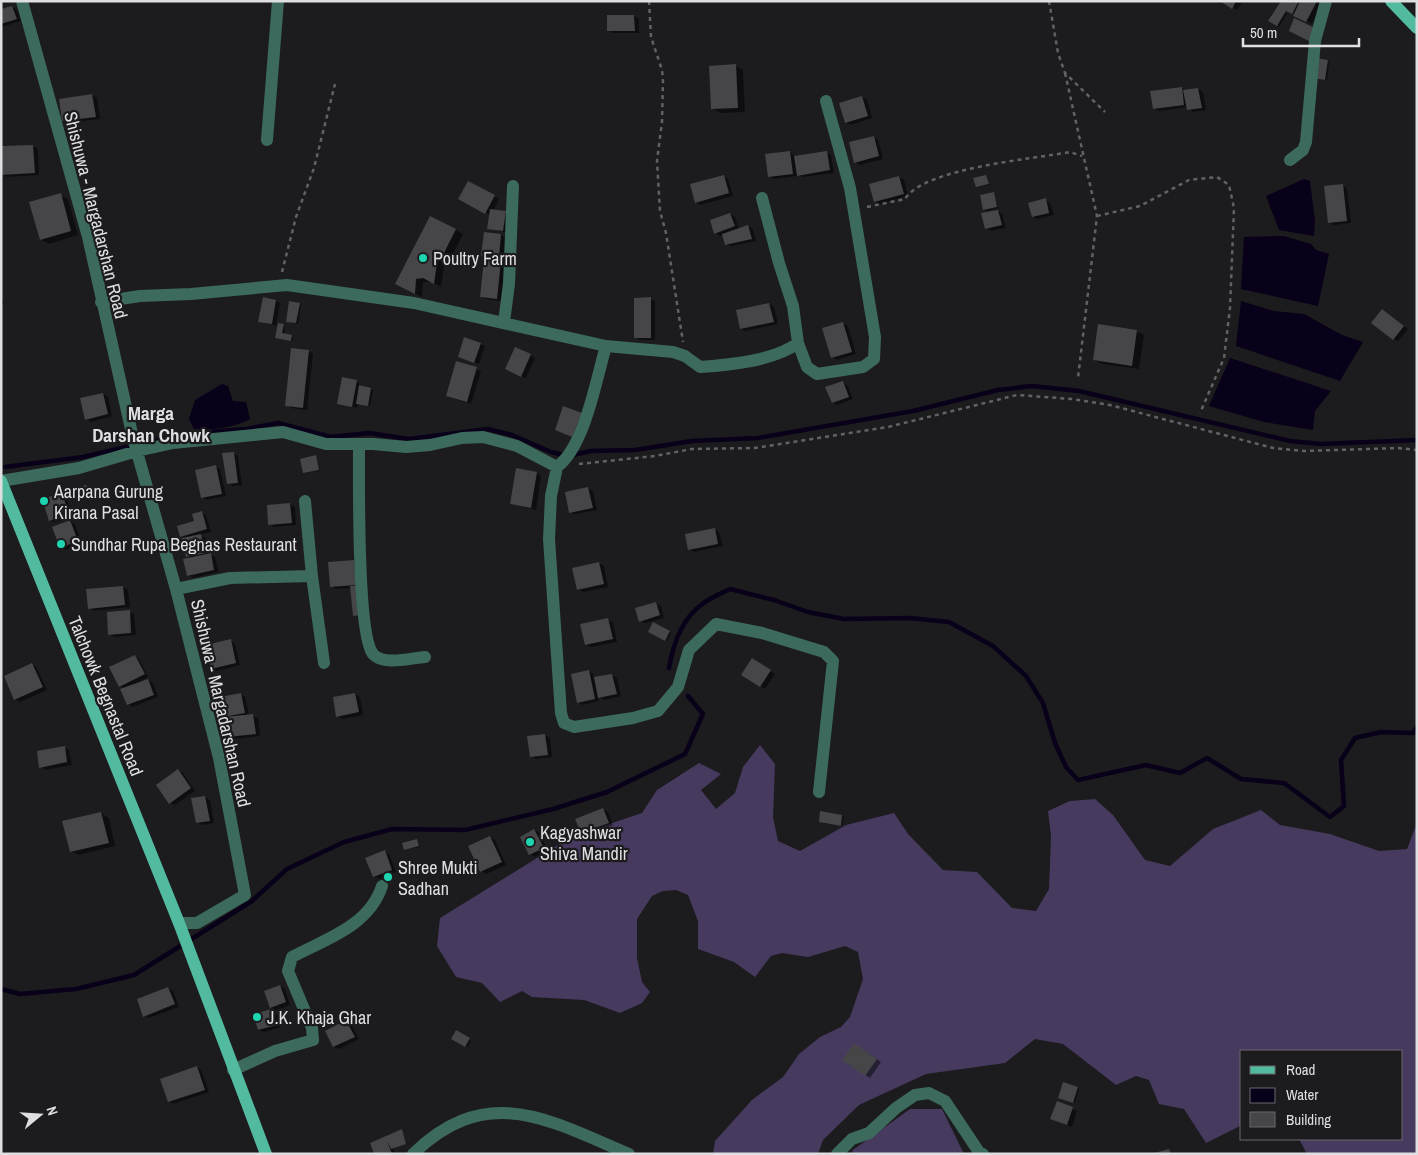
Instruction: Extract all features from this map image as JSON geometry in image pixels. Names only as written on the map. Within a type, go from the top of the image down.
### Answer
[{"type":"main road","points":[[1391,1],[1417,28]]},
{"type":"main road","name":"Talchowk Begnastal Road","points":[[1,481],[179,923],[233,1070]]},
{"type":"main road","points":[[233,1070],[266,1154]]},
{"type":"street","name":"Shishuwa - Margadarshan Road","points":[[22,1],[88,236],[101,302],[133,438],[176,589],[219,758],[245,895],[197,923],[179,923]]},
{"type":"street","points":[[267,140],[278,1]]},
{"type":"street","points":[[1290,160],[1303,150],[1306,142],[1315,41],[1326,1]]},
{"type":"street","points":[[762,198],[792,306],[798,343],[807,367],[817,374],[863,367],[874,359],[875,337],[850,188],[826,101]]},
{"type":"street","points":[[504,322],[510,284],[513,186]]},
{"type":"street","points":[[101,302],[140,296],[191,294],[278,286],[310,288],[414,304],[504,322],[606,346],[652,348],[685,356],[700,367],[728,365],[786,351],[798,343]]},
{"type":"street","points":[[606,346],[588,410],[572,450],[561,464],[551,496],[549,539],[560,713],[564,723],[574,728],[633,718],[658,711],[678,687],[689,650],[716,624],[762,633],[824,652],[833,661],[819,792]]},
{"type":"street","points":[[1,481],[79,468],[137,451],[173,443],[283,432],[326,444],[373,444],[406,447],[430,445],[462,438],[483,437],[517,446],[561,464]]},
{"type":"street","points":[[358,445],[359,530],[366,633],[373,653],[382,660],[425,657]]},
{"type":"street","points":[[305,501],[312,576],[324,664]]},
{"type":"street","points":[[176,589],[230,578],[312,576]]},
{"type":"street","points":[[233,1070],[275,1051],[313,1040],[312,1028],[288,971],[292,957],[353,925],[362,918],[382,886]]},
{"type":"street","points":[[837,1154],[852,1139],[868,1133],[896,1108],[915,1095],[929,1093],[945,1101],[978,1152],[983,1154]]},
{"type":"street","points":[[413,1154],[431,1136],[465,1120],[507,1111],[548,1119],[629,1154]]},
{"type":"path","points":[[649,1],[651,37],[663,78],[662,122],[657,154],[660,211],[666,233],[685,356]]},
{"type":"path","points":[[1049,1],[1058,53],[1065,74],[1097,216],[1078,378]]},
{"type":"path","points":[[1065,74],[1105,112]]},
{"type":"path","points":[[278,286],[296,217],[314,168],[335,84]]},
{"type":"path","points":[[854,210],[904,199],[910,190],[948,173],[1070,152],[1082,156]]},
{"type":"path","points":[[1097,216],[1140,206],[1189,180],[1217,177],[1229,185],[1234,208],[1230,308],[1224,358],[1200,413]]},
{"type":"path","points":[[561,464],[655,456],[692,449],[755,448],[888,426],[1017,395],[1072,399],[1110,405],[1273,448],[1304,451],[1398,448],[1417,450]]},
{"type":"shaded area","points":[[760,745],[775,764],[773,817],[778,841],[800,851],[846,825],[894,813],[908,834],[943,870],[977,872],[1012,908],[1036,911],[1049,889],[1051,836],[1048,811],[1070,801],[1095,799],[1113,815],[1145,860],[1170,866],[1213,829],[1261,810],[1280,825],[1330,834],[1379,851],[1407,849],[1417,823],[1417,1154],[1307,1154],[1300,1140],[1403,1140],[1403,1050],[1240,1050],[1240,1126],[1206,1143],[1184,1109],[1159,1104],[1149,1080],[1136,1076],[1116,1085],[1063,1044],[1035,1039],[1005,1063],[926,1074],[859,1105],[823,1140],[818,1154],[713,1154],[715,1141],[752,1100],[783,1077],[799,1054],[820,1037],[841,1027],[850,1017],[863,979],[858,952],[845,946],[808,957],[782,953],[771,956],[755,977],[734,962],[698,949],[698,921],[688,895],[676,890],[663,891],[652,896],[637,919],[637,958],[642,982],[650,992],[642,1003],[620,1013],[584,1000],[532,997],[522,991],[500,1002],[482,983],[456,977],[437,946],[440,918],[571,837],[642,813],[657,790],[699,763],[721,774],[701,790],[716,809],[735,793],[743,767]]},
{"type":"shaded area","points":[[910,1109],[942,1109],[964,1154],[851,1154],[853,1150]]},
{"type":"water","points":[[1304,179],[1310,181],[1315,221],[1314,236],[1279,230],[1266,196]]},
{"type":"water","points":[[1284,236],[1311,244],[1316,250],[1329,254],[1318,306],[1241,289],[1244,237]]},
{"type":"water","points":[[1241,301],[1274,311],[1304,314],[1342,335],[1363,342],[1340,381],[1236,346]]},
{"type":"water","points":[[1230,358],[1331,391],[1315,411],[1313,430],[1264,422],[1209,406]]},
{"type":"water","points":[[222,384],[228,386],[233,401],[246,402],[250,419],[223,428],[194,429],[189,419],[195,400]]},
{"type":"building","points":[[1220,1],[1236,1],[1232,9]]},
{"type":"building","points":[[1281,1],[1299,1],[1292,14],[1286,11],[1277,26],[1268,21]]},
{"type":"building","points":[[1300,1],[1317,1],[1306,22],[1293,16]]},
{"type":"building","points":[[12,6],[17,19],[1,24],[1,9]]},
{"type":"building","points":[[607,15],[634,15],[635,31],[607,31]]},
{"type":"building","points":[[1294,18],[1317,29],[1311,42],[1289,31]]},
{"type":"building","points":[[1316,58],[1328,60],[1325,80],[1313,78]]},
{"type":"building","points":[[736,64],[738,108],[711,109],[709,66]]},
{"type":"building","points":[[1182,87],[1184,105],[1153,109],[1150,91]]},
{"type":"building","points":[[1198,88],[1202,108],[1187,110],[1183,90]]},
{"type":"building","points":[[92,94],[96,117],[62,121],[59,99]]},
{"type":"building","points":[[862,96],[868,116],[845,123],[839,103]]},
{"type":"building","points":[[874,136],[879,156],[854,163],[849,142]]},
{"type":"building","points":[[33,145],[35,173],[1,175],[1,146]]},
{"type":"building","points":[[790,151],[793,174],[768,177],[765,154]]},
{"type":"building","points":[[827,151],[830,170],[797,176],[794,156]]},
{"type":"building","points":[[724,175],[729,193],[695,203],[690,184]]},
{"type":"building","points":[[986,175],[989,184],[976,187],[973,178]]},
{"type":"building","points":[[899,176],[904,194],[874,202],[869,184]]},
{"type":"building","points":[[468,181],[495,195],[485,214],[458,199]]},
{"type":"building","points":[[1343,184],[1347,221],[1328,223],[1324,186]]},
{"type":"building","points":[[994,192],[997,207],[983,210],[980,195]]},
{"type":"building","points":[[61,193],[71,231],[40,240],[29,202]]},
{"type":"building","points":[[1046,198],[1049,213],[1032,217],[1028,203]]},
{"type":"building","points":[[490,209],[506,211],[503,231],[487,229]]},
{"type":"building","points":[[998,210],[1002,225],[985,229],[981,213]]},
{"type":"building","points":[[730,213],[735,226],[714,234],[710,220]]},
{"type":"building","name":"Poultry Farm","points":[[430,216],[456,229],[444,253],[439,250],[434,284],[423,278],[416,279],[415,294],[395,284]]},
{"type":"building","points":[[748,225],[752,239],[725,245],[722,234]]},
{"type":"building","points":[[484,232],[501,234],[499,258],[481,256]]},
{"type":"building","points":[[484,259],[501,261],[497,299],[480,297]]},
{"type":"building","points":[[263,297],[276,300],[272,324],[258,322]]},
{"type":"building","points":[[651,297],[651,338],[634,338],[634,298]]},
{"type":"building","points":[[289,301],[300,303],[296,323],[286,322]]},
{"type":"building","points":[[769,303],[774,322],[740,329],[736,310]]},
{"type":"building","points":[[1382,309],[1404,326],[1393,340],[1371,323]]},
{"type":"building","points":[[843,322],[852,352],[831,358],[822,328]]},
{"type":"building","points":[[278,323],[284,324],[282,333],[292,335],[291,341],[275,338]]},
{"type":"building","points":[[1098,324],[1137,330],[1132,366],[1093,360]]},
{"type":"building","points":[[464,337],[481,343],[474,363],[458,357]]},
{"type":"building","points":[[515,347],[531,354],[521,377],[505,369]]},
{"type":"building","points":[[291,348],[309,350],[303,408],[285,406]]},
{"type":"building","points":[[456,361],[477,367],[467,402],[446,396]]},
{"type":"building","points":[[342,377],[357,380],[352,407],[337,404]]},
{"type":"building","points":[[843,381],[849,397],[832,403],[825,387]]},
{"type":"building","points":[[359,385],[371,388],[368,406],[356,404]]},
{"type":"building","points":[[103,393],[108,414],[85,420],[80,398]]},
{"type":"building","points":[[563,406],[582,413],[572,437],[555,430]]},
{"type":"building","points":[[234,452],[238,483],[227,484],[222,453]]},
{"type":"building","points":[[316,455],[319,470],[303,473],[300,459]]},
{"type":"building","points":[[216,465],[222,494],[201,498],[195,470]]},
{"type":"building","points":[[516,468],[537,472],[531,508],[510,504]]},
{"type":"building","points":[[87,485],[89,494],[70,498],[68,489]]},
{"type":"building","points":[[588,487],[593,508],[569,513],[565,492]]},
{"type":"building","points":[[62,493],[69,514],[49,521],[42,499]]},
{"type":"building","points":[[290,503],[292,523],[268,525],[267,505]]},
{"type":"building","points":[[202,511],[207,529],[180,537],[177,526],[194,521],[192,514]]},
{"type":"building","points":[[70,520],[78,541],[60,548],[52,527]]},
{"type":"building","points":[[715,528],[718,544],[688,550],[685,534]]},
{"type":"building","points":[[201,534],[206,553],[186,557],[182,538]]},
{"type":"building","points":[[211,553],[214,570],[187,576],[183,559]]},
{"type":"building","points":[[354,560],[356,585],[330,587],[328,562]]},
{"type":"building","points":[[599,562],[604,584],[577,590],[572,568]]},
{"type":"building","points":[[361,585],[363,615],[353,616],[350,586]]},
{"type":"building","points":[[123,586],[125,605],[88,609],[86,589]]},
{"type":"building","points":[[656,602],[660,615],[639,622],[635,608]]},
{"type":"building","points":[[130,610],[131,633],[108,635],[107,612]]},
{"type":"building","points":[[608,618],[613,639],[585,645],[580,624]]},
{"type":"building","points":[[653,622],[670,631],[665,641],[648,632]]},
{"type":"building","points":[[231,639],[236,663],[211,669],[206,645]]},
{"type":"building","points":[[135,655],[145,674],[119,687],[109,667]]},
{"type":"building","points":[[752,658],[771,670],[760,687],[741,675]]},
{"type":"building","points":[[32,663],[43,687],[14,700],[4,676]]},
{"type":"building","points":[[589,670],[595,699],[577,703],[571,674]]},
{"type":"building","points":[[612,674],[617,694],[598,698],[594,677]]},
{"type":"building","points":[[148,679],[154,695],[127,705],[120,689]]},
{"type":"building","points":[[241,693],[245,713],[223,717],[220,697]]},
{"type":"building","points":[[355,693],[359,712],[336,717],[333,697]]},
{"type":"building","points":[[253,714],[256,734],[228,737],[225,717]]},
{"type":"building","points":[[545,734],[548,755],[530,757],[527,736]]},
{"type":"building","points":[[65,746],[67,762],[39,768],[37,751]]},
{"type":"building","points":[[178,769],[191,788],[169,804],[156,785]]},
{"type":"building","points":[[205,796],[210,821],[196,823],[191,798]]},
{"type":"building","points":[[603,808],[609,823],[581,833],[575,819]]},
{"type":"building","points":[[820,811],[842,815],[841,826],[819,822]]},
{"type":"building","points":[[101,812],[109,843],[70,852],[62,821]]},
{"type":"building","points":[[534,829],[544,848],[529,855],[520,837]]},
{"type":"building","points":[[490,836],[502,862],[480,872],[468,846]]},
{"type":"building","points":[[417,839],[419,846],[404,850],[402,843]]},
{"type":"building","points":[[385,850],[392,870],[373,877],[365,858]]},
{"type":"building","points":[[280,985],[286,1002],[270,1008],[264,991]]},
{"type":"building","points":[[168,987],[175,1004],[143,1017],[137,999]]},
{"type":"building","points":[[272,1009],[277,1025],[258,1030],[253,1014]]},
{"type":"building","points":[[346,1020],[355,1037],[333,1047],[325,1031]]},
{"type":"building","points":[[456,1030],[470,1038],[465,1047],[451,1039]]},
{"type":"building","points":[[854,1043],[877,1059],[865,1076],[842,1060]]},
{"type":"building","points":[[197,1066],[205,1090],[168,1102],[160,1079]]},
{"type":"building","points":[[1063,1082],[1078,1087],[1073,1103],[1058,1098]]},
{"type":"building","points":[[1057,1101],[1073,1107],[1067,1125],[1050,1119]]},
{"type":"building","points":[[402,1129],[406,1144],[391,1149],[387,1141],[392,1154],[374,1154],[370,1143]]},
{"type":"building","points":[[1169,1149],[1171,1154],[1154,1154],[1154,1153]]},
{"type":"waterway","points":[[5,467],[83,457],[183,434],[247,429],[278,423],[331,437],[369,433],[409,439],[488,429],[512,435],[551,452],[568,456],[591,451],[635,450],[692,441],[758,438],[913,411],[998,390],[1032,386],[1079,391],[1290,441],[1321,444],[1417,440]]},
{"type":"waterway","points":[[669,668],[679,633],[694,611],[715,596],[730,589],[774,600],[808,612],[844,619],[910,618],[949,622],[993,646],[1026,676],[1043,703],[1055,743],[1066,767],[1078,780],[1146,765],[1180,773],[1207,758],[1241,779],[1284,783],[1330,817],[1344,806],[1341,760],[1355,738],[1381,732],[1413,733],[1417,727]]},
{"type":"waterway","points":[[1,989],[20,994],[76,989],[134,975],[252,901],[287,869],[344,842],[392,829],[465,830],[553,809],[607,792],[685,754],[703,714],[688,696]]},
{"type":"place","name":"Poultry Farm","points":[[423,258]]},
{"type":"place","name":"Aarpana Gurung Kirana Pasal","points":[[44,501]]},
{"type":"place","name":"Sundhar Rupa Begnas Restaurant","points":[[61,544]]},
{"type":"place","name":"Kagyashwar Shiva Mandir","points":[[530,842]]},
{"type":"place","name":"Shree Mukti Sadhan","points":[[388,877]]},
{"type":"place","name":"J.K. Khaja Ghar","points":[[257,1017]]},
{"type":"district","name":"Marga Darshan Chowk","points":[[151,424]]}]
